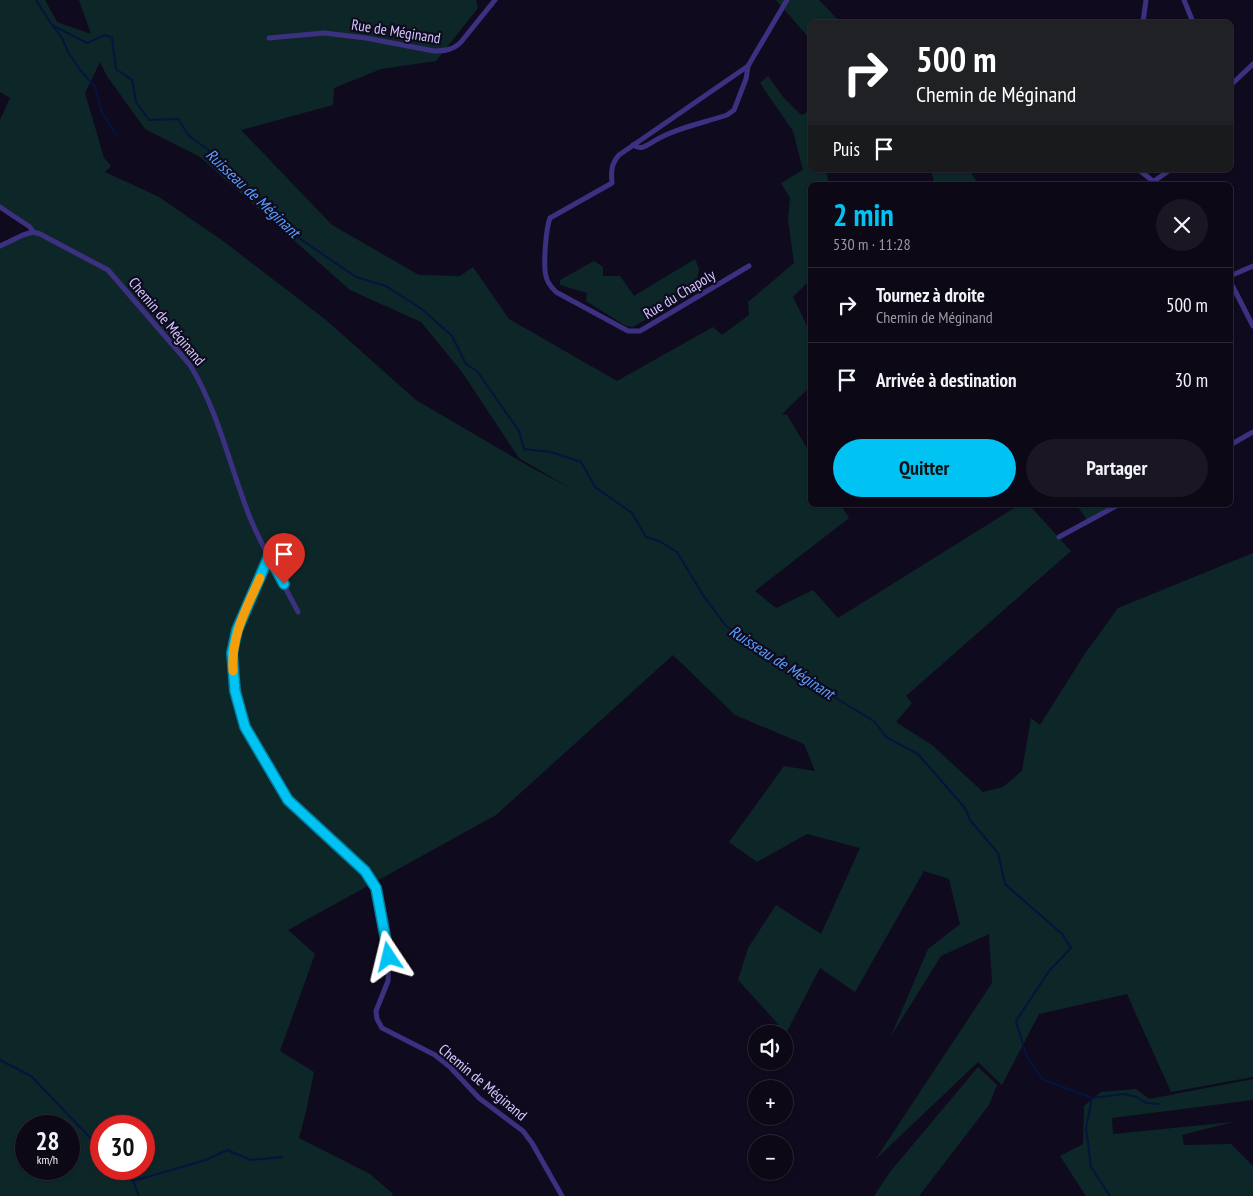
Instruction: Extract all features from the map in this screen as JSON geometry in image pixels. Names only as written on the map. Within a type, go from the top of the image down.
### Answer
[{"type":"street","name":"Rue de Méginand","points":[[269,38],[324,33],[366,38],[434,51],[446,51],[456,48],[495,0]]},
{"type":"street","name":"Rue du Chapoly","points":[[633,145],[643,148],[659,138],[727,115],[734,110],[746,79],[748,66],[787,0]]},
{"type":"street","points":[[1143,20],[1146,0]]},
{"type":"street","points":[[1184,0],[1192,20]]},
{"type":"street","points":[[1233,83],[1253,64]]},
{"type":"street","name":"Rue du Chapoly","points":[[748,66],[633,145],[614,161],[612,183],[550,218],[546,226],[546,275],[550,287],[556,292],[628,331],[640,331],[749,266]]},
{"type":"street","points":[[1142,172],[1155,182]]},
{"type":"street","points":[[1157,182],[1168,172]]},
{"type":"street","name":"Chemin de Méginand","points":[[0,207],[30,227],[33,232],[108,270],[190,365],[197,376],[209,405],[247,511],[298,612]]},
{"type":"street","points":[[0,246],[33,232]]},
{"type":"street","points":[[1233,275],[1253,266]]},
{"type":"street","points":[[1233,288],[1253,326]]},
{"type":"street","points":[[1233,443],[1253,432]]},
{"type":"street","points":[[1059,538],[1114,507]]},
{"type":"street","name":"Chemin de Méginand","points":[[269,556],[237,630],[232,653],[235,691],[245,727],[288,800],[365,871],[376,888],[389,957],[388,981],[376,1011],[377,1019],[382,1028],[435,1055],[479,1098],[523,1131],[532,1143],[562,1196]]},
{"type":"green space","points":[[0,0],[45,0],[57,22],[91,34],[79,0],[476,0],[478,8],[436,61],[381,69],[334,88],[333,105],[241,130],[332,225],[419,275],[460,276],[473,267],[509,319],[617,381],[713,327],[722,335],[749,315],[748,302],[794,263],[788,220],[790,198],[781,183],[803,170],[793,131],[760,83],[768,76],[784,98],[799,113],[802,115],[808,111],[808,172],[826,172],[828,182],[808,182],[808,282],[793,297],[808,328],[808,389],[782,414],[787,415],[808,450],[808,507],[842,507],[849,518],[755,591],[776,608],[813,590],[838,618],[1016,507],[1031,507],[1071,551],[906,696],[912,703],[896,722],[932,745],[983,792],[1003,787],[1022,771],[1031,718],[1040,725],[1084,655],[1118,608],[1253,553],[1253,1077],[1171,1092],[1127,994],[1039,1014],[1002,1085],[978,1062],[875,1160],[992,983],[989,934],[941,956],[891,1036],[928,949],[960,924],[949,879],[924,871],[855,992],[820,968],[790,1025],[778,1025],[738,980],[748,948],[776,905],[821,934],[860,848],[807,834],[757,862],[729,842],[784,766],[815,771],[804,744],[735,715],[673,655],[496,815],[288,930],[315,954],[280,1051],[314,1072],[299,1138],[370,1174],[393,1194],[392,1196],[0,1196],[0,246],[32,233],[30,227],[0,207],[0,120],[10,98],[0,92]],"holes":[[[100,62],[107,76],[145,129],[200,157],[350,290],[421,322],[462,372],[519,458],[570,488],[416,400],[326,320],[223,241],[159,197],[105,172],[111,166],[104,158],[85,93]]]},
{"type":"green space","points":[[776,0],[819,0],[838,20],[808,20],[808,37]]},
{"type":"green space","points":[[932,172],[970,172],[977,182],[934,182]]},
{"type":"green space","points":[[695,259],[699,269],[694,292],[633,327],[626,326],[586,301],[587,293],[560,285],[560,280],[594,261],[603,267],[603,276],[620,276],[634,296]]},
{"type":"green space","points":[[1078,507],[1114,507],[1084,523],[1086,518]]},
{"type":"green space","points":[[978,1067],[997,1085],[989,1105],[919,1196],[874,1196],[890,1172]]},
{"type":"green space","points":[[1253,1079],[1253,1100],[1112,1118],[1113,1134],[1233,1122],[1182,1135],[1184,1145],[1231,1144],[1253,1166],[1253,1196],[1086,1196],[1060,1156],[1083,1144],[1084,1106],[1101,1092],[1136,1089],[1149,1099]]},
{"type":"waterway","name":"Ruisseau de Méginant","points":[[36,0],[52,25],[87,43],[105,35],[112,38],[116,69],[132,80],[136,102],[149,120],[178,119],[189,136],[214,154],[293,234],[356,277],[386,286],[423,310],[452,336],[466,364],[477,371],[519,431],[524,449],[551,452],[581,462],[595,487],[632,513],[646,537],[659,541],[677,552],[703,595],[726,626],[875,722],[886,737],[918,754],[965,808],[970,820],[998,853],[1005,884],[1062,934],[1071,948],[1049,971],[1016,1021],[1027,1057],[1042,1079],[1092,1098],[1086,1128],[1091,1167],[1110,1196]]},
{"type":"waterway","points":[[53,26],[81,71],[95,87],[101,110],[116,135]]},
{"type":"waterway","points":[[0,1060],[31,1076],[90,1138]]},
{"type":"waterway","points":[[1092,1098],[1124,1094],[1137,1097],[1146,1103],[1159,1104]]},
{"type":"waterway","points":[[133,1181],[206,1160],[227,1150],[251,1160],[282,1157]]},
{"type":"waterway","points":[[132,1180],[139,1196]]},
{"type":"slow traffic","points":[[233,671],[232,653],[237,630],[260,578]]},
{"type":"route","points":[[284,584],[269,556],[237,630],[232,653],[235,691],[245,727],[288,800],[365,871],[376,888],[389,957]]}]
